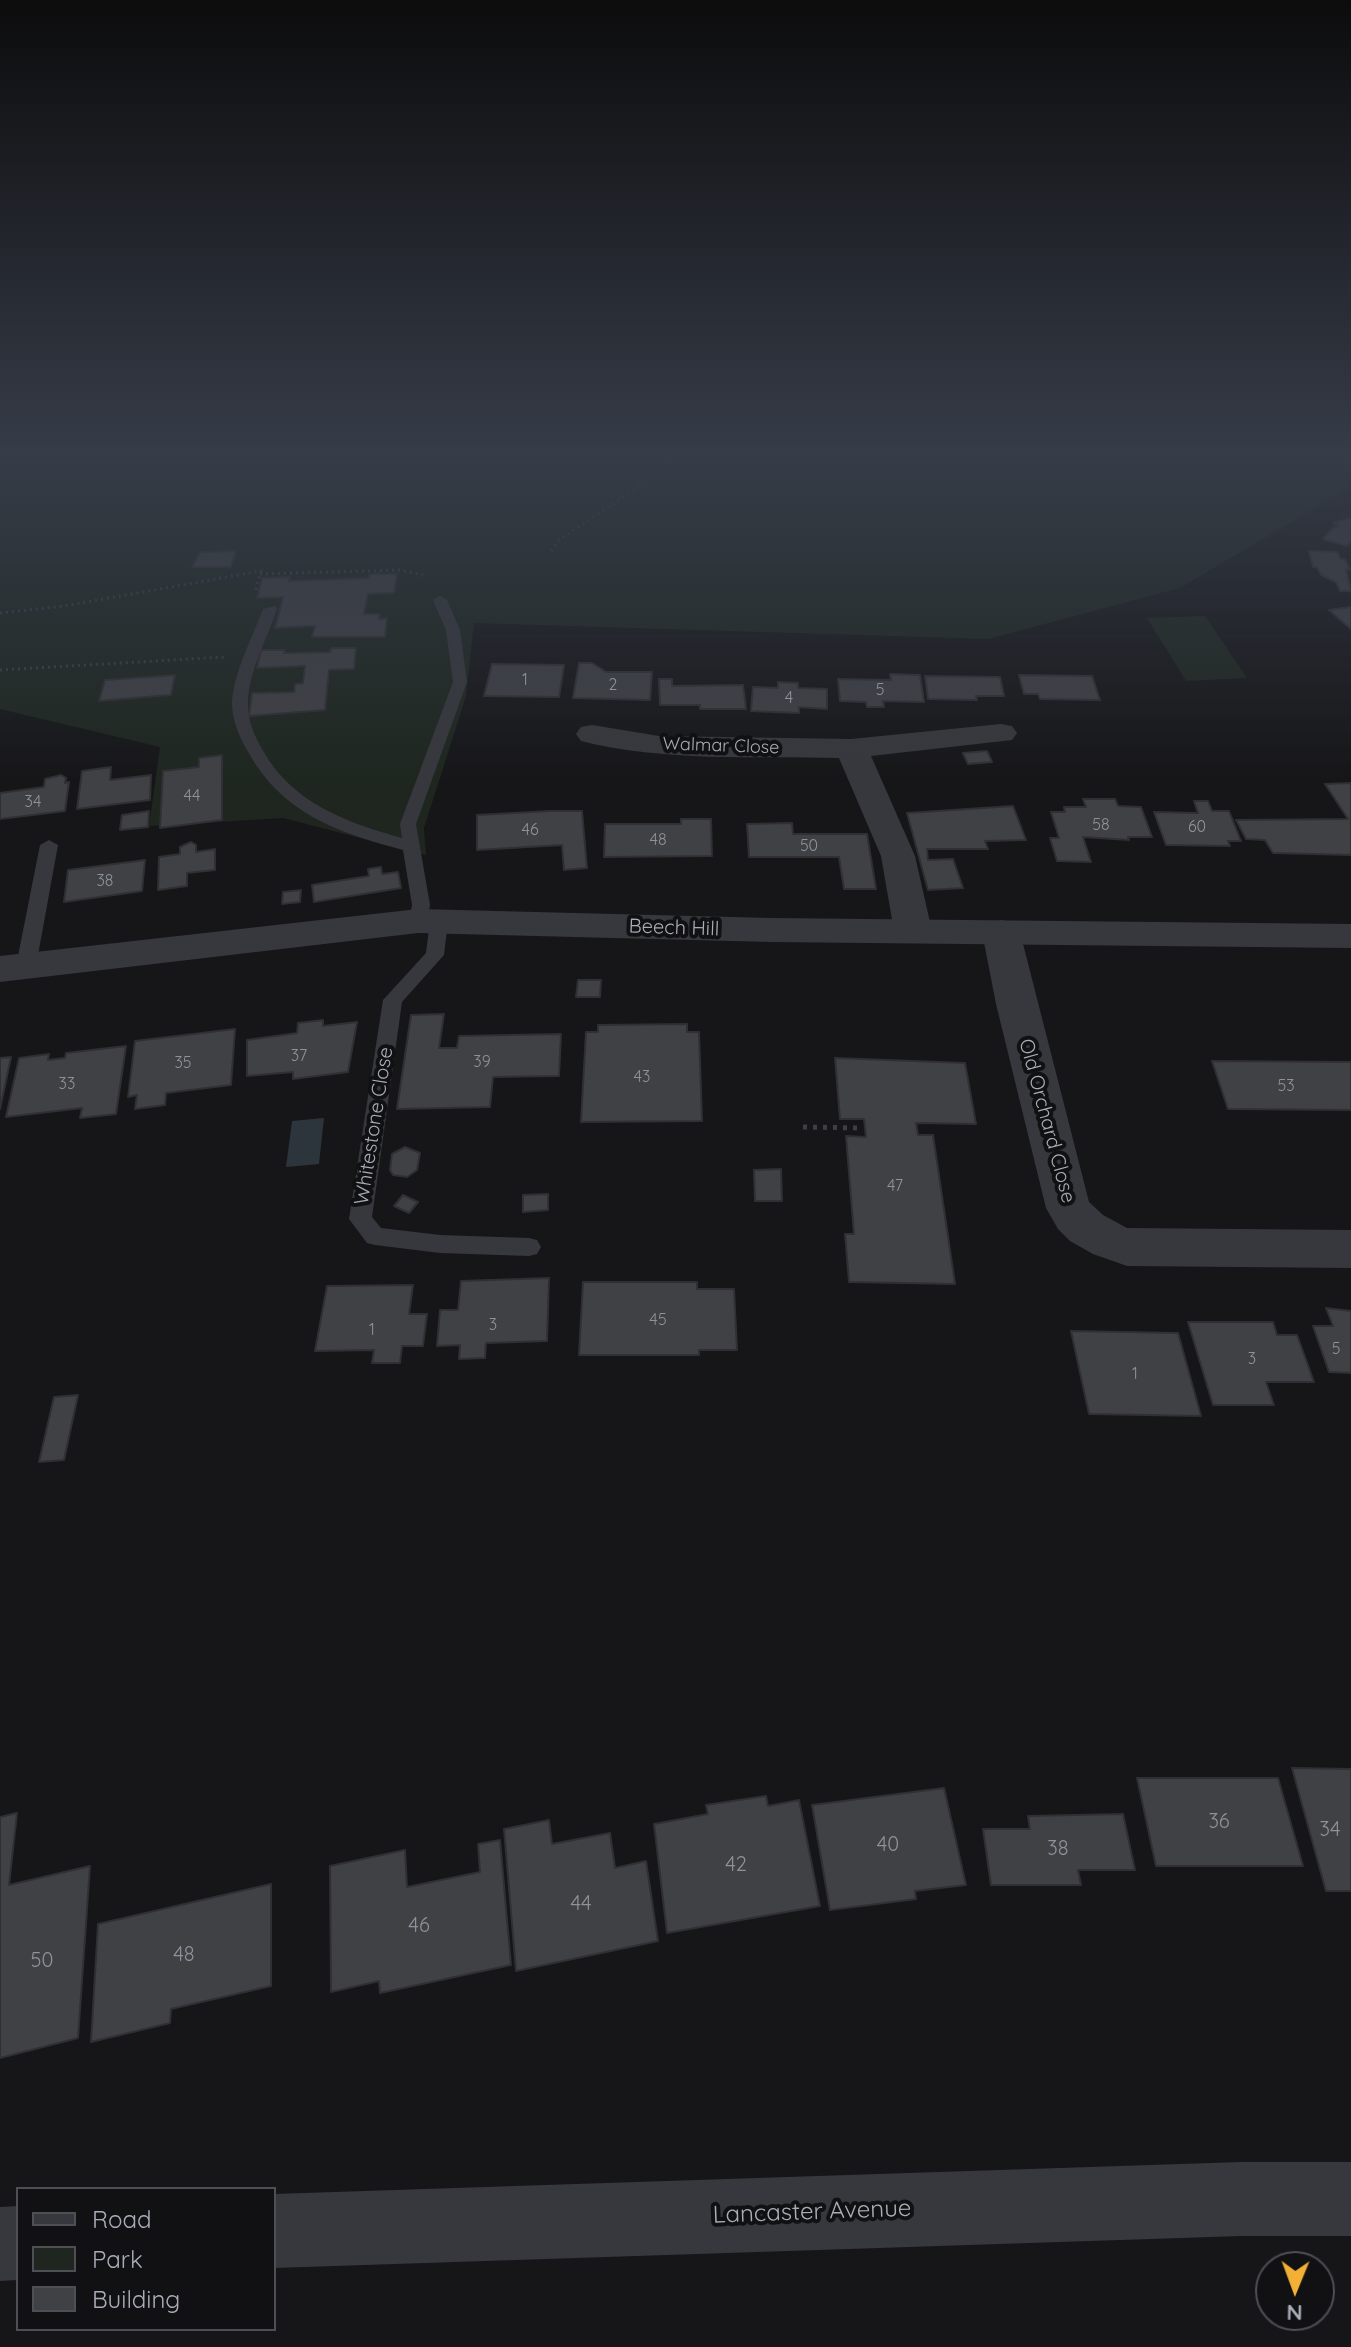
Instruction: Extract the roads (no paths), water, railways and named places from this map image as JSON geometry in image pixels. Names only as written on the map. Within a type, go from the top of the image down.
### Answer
[{"type":"street","name":"Walmar Close","points":[[592,734],[659,745],[851,749],[1001,733]]},
{"type":"street","points":[[851,749],[884,818],[898,856],[913,931]]},
{"type":"street","name":"Beech Hill","points":[[13,967],[429,921],[1351,936]]},
{"type":"street","name":"Old Orchard Close","points":[[1001,932],[1016,1004],[1068,1208],[1080,1226],[1103,1240],[1127,1247],[1351,1249]]},
{"type":"street","name":"Lancaster Avenue","points":[[276,2231],[1225,2199],[1351,2199]]},
{"type":"lane","name":"Whitestone Close","points":[[440,600],[453,630],[460,682],[408,824],[421,905],[429,921],[435,955],[393,1000],[360,1219],[375,1236],[440,1244],[529,1247]]},
{"type":"lane","points":[[270,609],[239,705],[242,722],[253,748],[291,797],[351,828],[410,846]]},
{"type":"lane","points":[[13,967],[49,845]]}]
